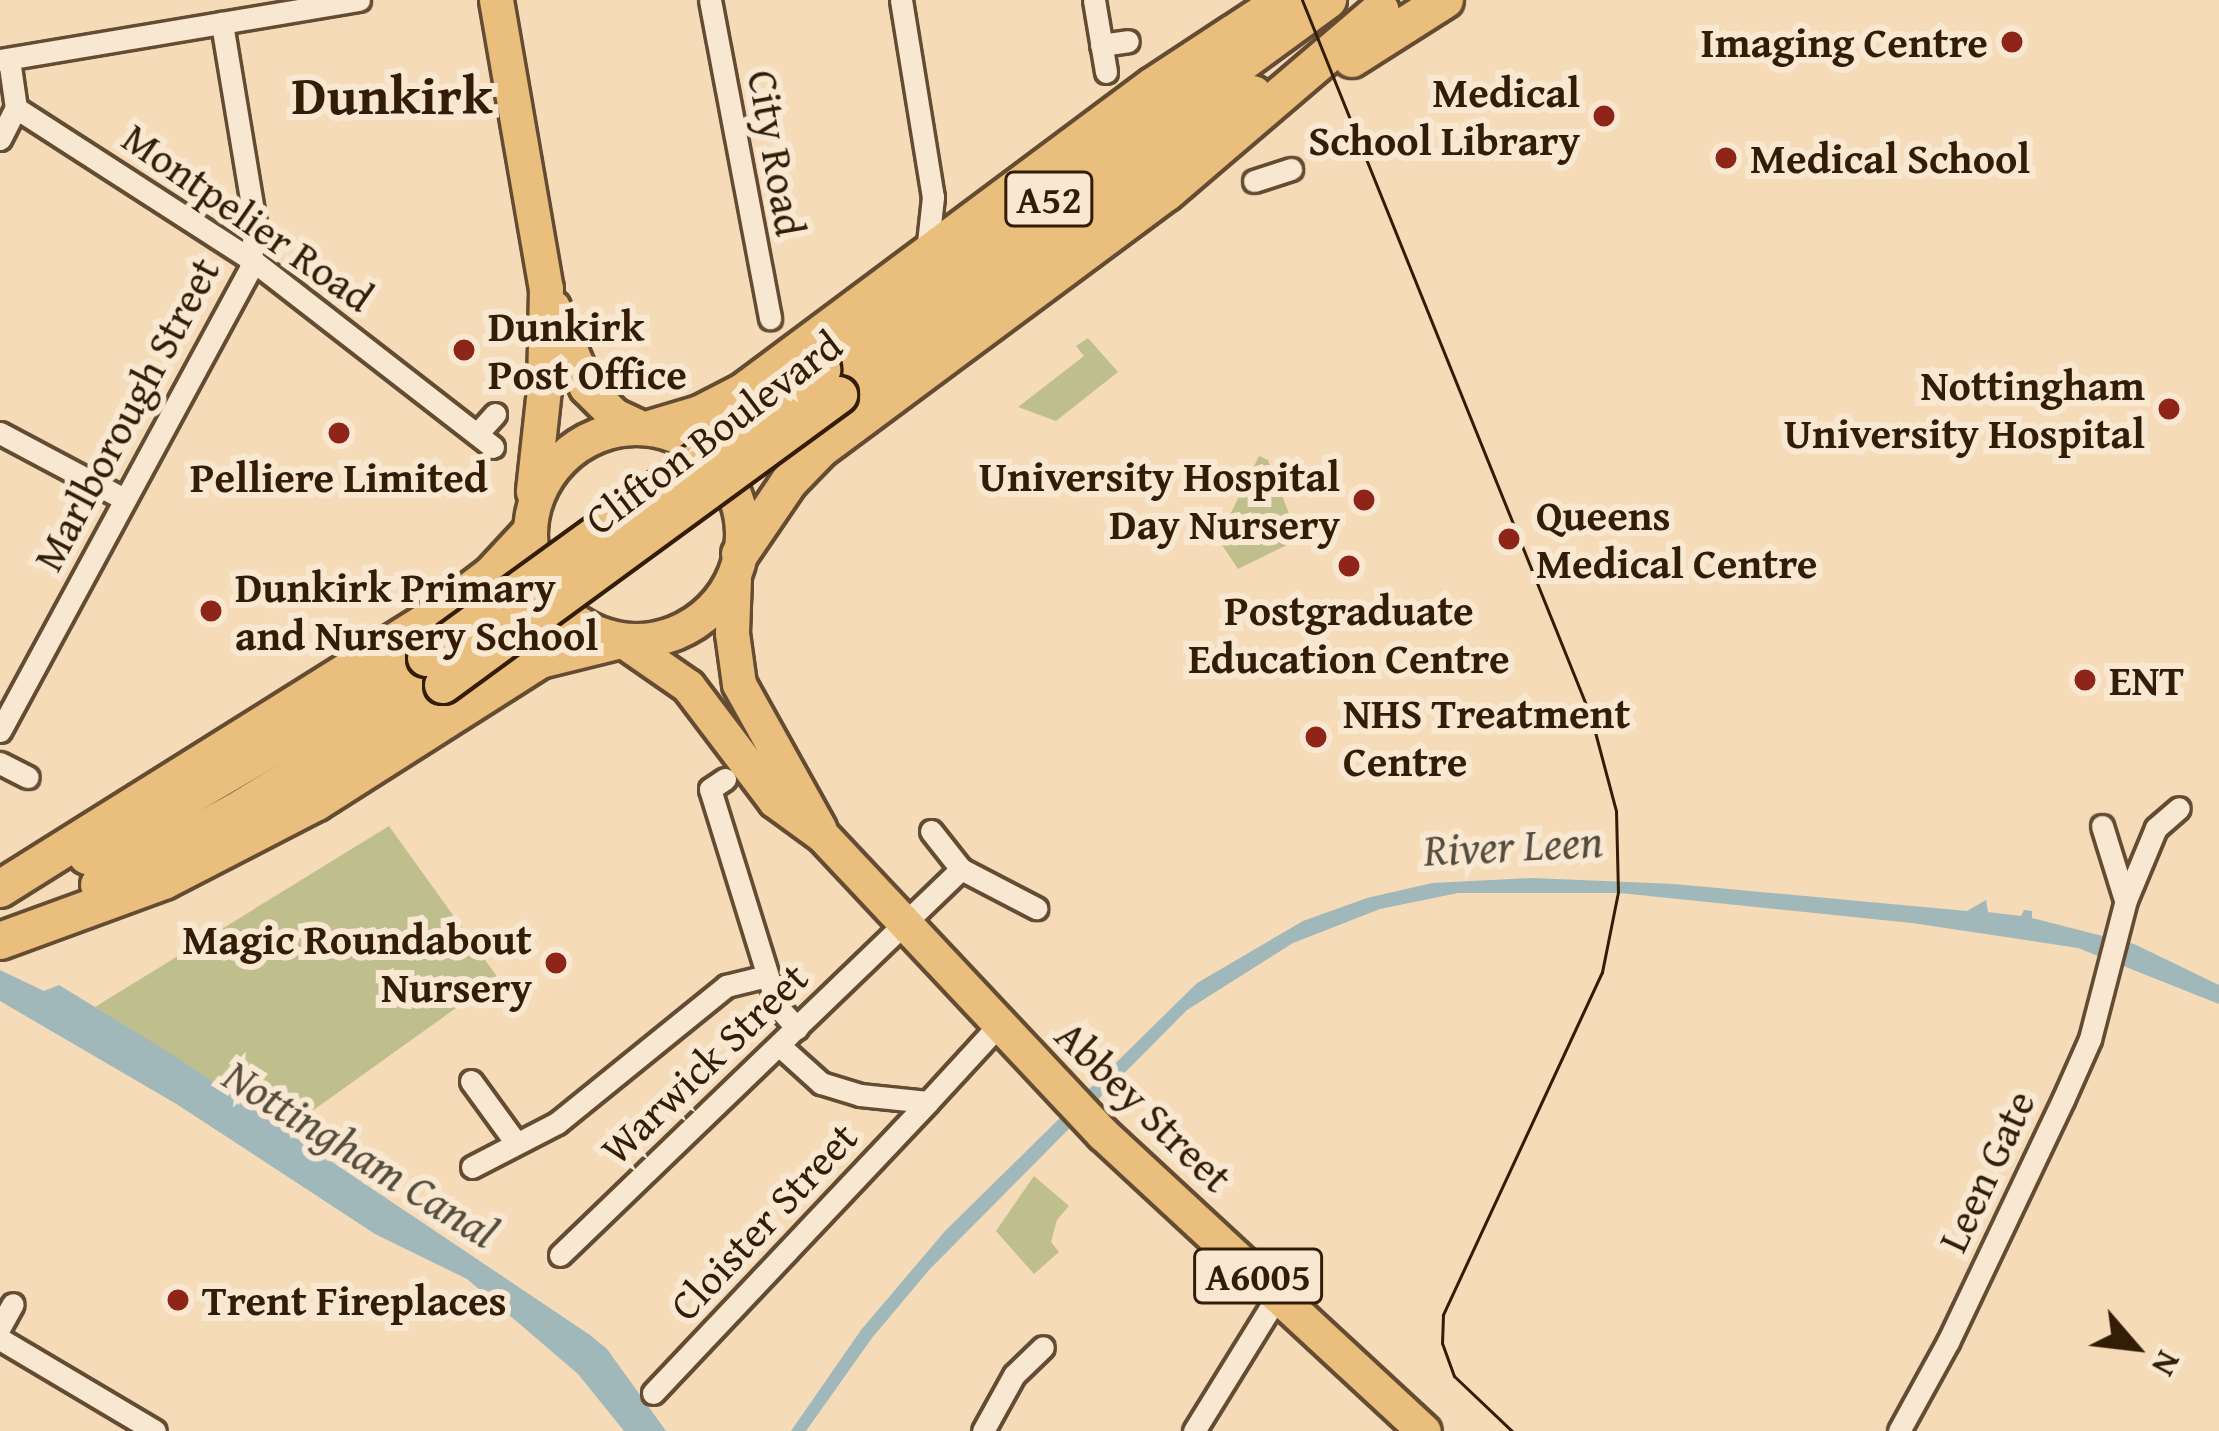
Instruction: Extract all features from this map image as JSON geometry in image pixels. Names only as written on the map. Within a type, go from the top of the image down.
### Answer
[{"type":"highway","points":[[645,427],[700,414],[743,392],[1153,86],[1284,0]]},
{"type":"highway","name":"Clifton Boulevard","points":[[0,940],[235,812],[435,672],[830,382],[1328,0]]},
{"type":"highway","points":[[1267,111],[1445,0]]},
{"type":"highway","points":[[737,565],[789,482],[821,449],[1166,193],[1388,5]]},
{"type":"highway","name":"Clifton Boulevard","points":[[830,382],[1388,5]]},
{"type":"highway","points":[[0,893],[442,612],[490,575],[530,519]]},
{"type":"highway","points":[[0,940],[164,881],[317,802],[540,660],[621,642]]},
{"type":"highway","name":"Clifton Boulevard","points":[[0,893],[114,843],[435,672]]},
{"type":"main road","points":[[496,0],[546,288],[544,389],[530,519],[533,558],[556,602],[621,642],[654,640],[692,625],[737,565],[738,503],[728,480],[692,443],[614,415],[586,387],[546,288]]},
{"type":"main road","points":[[530,519],[542,480],[579,442],[603,431],[645,427]]},
{"type":"main road","name":"Abbey Street","points":[[737,565],[732,633],[739,684],[822,836]]},
{"type":"main road","name":"Abbey Street","points":[[621,642],[688,686],[776,801],[822,836],[1096,1127],[1425,1429]]},
{"type":"street","points":[[0,140],[16,108],[4,60],[359,0]]},
{"type":"street","name":"City Road","points":[[710,0],[770,318]]},
{"type":"street","points":[[901,0],[933,209],[927,252]]},
{"type":"street","points":[[1094,0],[1106,72]]},
{"type":"street","points":[[222,23],[255,223],[252,260]]},
{"type":"street","points":[[1101,45],[1127,41]]},
{"type":"street","name":"Montpelier Road","points":[[16,108],[252,260],[485,440],[495,414]]},
{"type":"street","points":[[1254,181],[1291,169]]},
{"type":"street","name":"Marlborough Street","points":[[0,731],[252,260]]},
{"type":"street","points":[[0,434],[124,499]]},
{"type":"street","points":[[0,763],[28,777]]},
{"type":"street","points":[[725,779],[710,789],[767,976],[782,1014],[797,1028]]},
{"type":"street","name":"Leen Gate","points":[[1899,1431],[2000,1236],[2090,1039],[2126,901],[2156,828],[2179,808]]},
{"type":"street","points":[[2102,826],[2126,901]]},
{"type":"street","points":[[931,831],[961,869],[1036,908]]},
{"type":"street","name":"Warwick Street","points":[[560,1256],[961,869]]},
{"type":"street","points":[[472,1167],[557,1124],[726,986],[767,976]]},
{"type":"street","name":"Cloister Street","points":[[653,1393],[998,1026]]},
{"type":"street","points":[[781,1047],[820,1083],[860,1095],[928,1102]]},
{"type":"street","points":[[471,1081],[516,1143]]},
{"type":"street","points":[[1194,1431],[1278,1295]]},
{"type":"street","points":[[0,1328],[14,1304]]},
{"type":"street","points":[[0,1339],[155,1431]]},
{"type":"street","points":[[983,1431],[1021,1366],[1042,1347]]},
{"type":"green space","points":[[1088,338],[1118,372],[1056,421],[1018,407],[1084,356],[1076,346]]},
{"type":"green space","points":[[1259,456],[1268,460],[1299,539],[1238,569],[1218,539]]},
{"type":"green space","points":[[389,826],[498,978],[287,1129],[95,1007]]},
{"type":"green space","points":[[1034,1176],[1069,1206],[1057,1220],[1051,1242],[1059,1252],[1034,1274],[996,1231]]},
{"type":"water","points":[[1533,878],[1674,884],[1967,911],[1986,900],[1988,912],[2021,916],[2024,910],[2032,911],[2032,918],[2134,944],[2219,985],[2219,1004],[2078,948],[1912,923],[1620,893],[1458,893],[1380,909],[1293,943],[1187,1010],[929,1270],[872,1338],[806,1431],[791,1431],[861,1330],[945,1231],[1197,983],[1303,921],[1367,898],[1432,883]]},
{"type":"water","points":[[0,970],[44,991],[59,985],[170,1053],[590,1335],[607,1349],[666,1431],[624,1431],[578,1374],[467,1279],[375,1234],[178,1105],[0,1001]]},
{"type":"tram line","points":[[1302,0],[1591,717],[1616,811],[1618,892],[1602,972],[1443,1315],[1442,1343],[1454,1376],[1512,1431]]},
{"type":"place","name":"Imaging Centre","points":[[2012,42]]},
{"type":"place","name":"Medical School Library","points":[[1604,116]]},
{"type":"place","name":"Medical School","points":[[1726,158]]},
{"type":"place","name":"Dunkirk Post Office","points":[[464,350]]},
{"type":"place","name":"Nottingham University Hospital","points":[[2169,409]]},
{"type":"place","name":"Pelliere Limited","points":[[339,433]]},
{"type":"place","name":"University Hospital Day Nursery","points":[[1364,500]]},
{"type":"place","name":"Queens Medical Centre","points":[[1509,539]]},
{"type":"place","name":"Postgraduate Education Centre","points":[[1349,566]]},
{"type":"place","name":"Dunkirk Primary and Nursery School","points":[[211,611]]},
{"type":"place","name":"ENT","points":[[2085,680]]},
{"type":"place","name":"NHS Treatment Centre","points":[[1316,737]]},
{"type":"place","name":"Magic Roundabout Nursery","points":[[556,963]]},
{"type":"place","name":"Trent Fireplaces","points":[[178,1300]]},
{"type":"district","name":"Dunkirk","points":[[392,95]]},
{"type":"water label","name":"River Leen","points":[[1513,845]]},
{"type":"water label","name":"Nottingham Canal","points":[[361,1153]]}]
